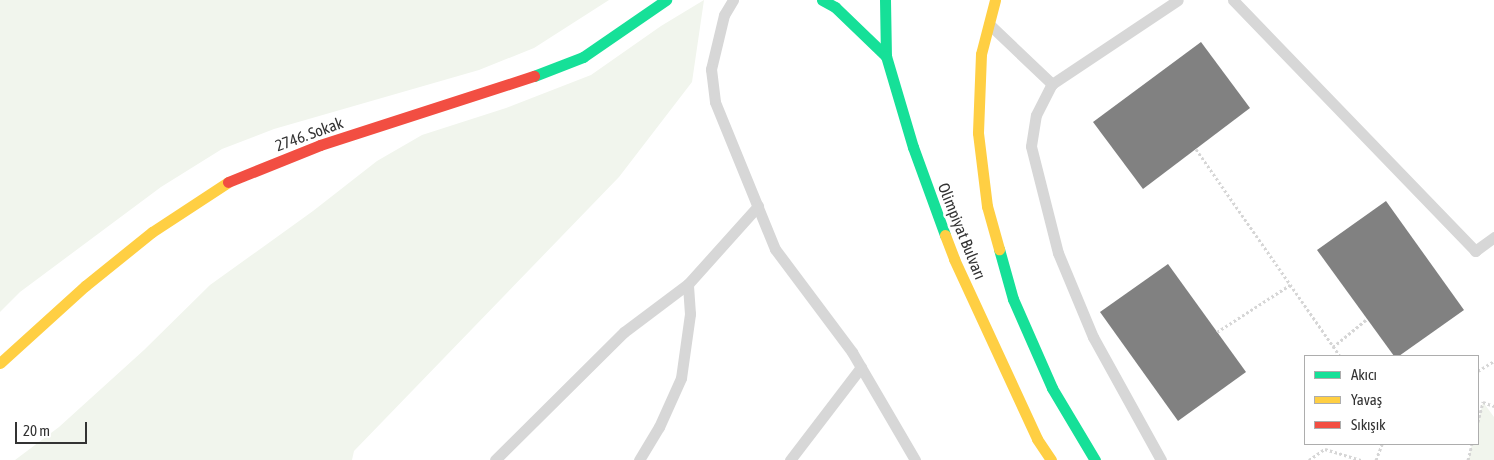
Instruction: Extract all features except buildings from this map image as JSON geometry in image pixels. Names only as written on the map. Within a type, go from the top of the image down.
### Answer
[{"type":"main road","name":"2746. Sokak","points":[[0,363],[85,286],[152,232],[231,180],[320,145],[515,84],[583,57],[666,0]]},
{"type":"main road","points":[[822,0],[835,8],[886,56]]},
{"type":"main road","name":"Olimpiyat Bulvarı","points":[[884,0],[886,56],[912,147],[954,259],[1037,438],[1051,460]]},
{"type":"main road","name":"Olimpiyat Bulvarı","points":[[995,0],[981,54],[978,133],[986,206],[1013,299],[1052,388],[1095,460]]},
{"type":"lane","points":[[733,0],[724,15],[711,69],[715,102],[775,249],[861,367],[915,460]]},
{"type":"lane","points":[[1161,460],[1093,337],[1058,253],[1031,146],[1036,115],[1052,84],[1178,0]]},
{"type":"lane","points":[[1233,0],[1475,251],[1494,237]]},
{"type":"lane","points":[[989,23],[1052,84]]},
{"type":"lane","points":[[496,460],[624,332],[688,284],[758,206]]},
{"type":"lane","points":[[639,460],[659,427],[681,378],[690,314],[688,284]]},
{"type":"lane","points":[[790,460],[861,367]]},
{"type":"path","points":[[1196,149],[1339,355]]},
{"type":"path","points":[[1217,332],[1290,285]]},
{"type":"path","points":[[1333,347],[1367,319]]},
{"type":"path","points":[[1479,370],[1494,361]]},
{"type":"path","points":[[1479,418],[1483,402],[1494,406]]},
{"type":"path","points":[[1376,460],[1382,445]]},
{"type":"path","points":[[1468,460],[1472,445]]},
{"type":"path","points":[[1310,460],[1325,449],[1362,460]]},
{"type":"shaded area","points":[[0,0],[609,0],[534,48],[479,70],[274,129],[222,149],[161,187],[20,292],[0,312]]},
{"type":"shaded area","points":[[704,0],[692,82],[619,177],[354,451],[352,460],[15,460],[59,427],[144,350],[210,285],[313,211],[377,161],[422,135],[506,108],[591,75],[661,26]]},
{"type":"shaded area","points":[[1483,402],[1494,417],[1494,460],[1468,460],[1472,445],[1479,445],[1479,418]]},
{"type":"traffic: fast","points":[[534,76],[583,57],[666,0]]},
{"type":"traffic: fast","points":[[822,0],[835,7],[886,56]]},
{"type":"traffic: fast","points":[[885,0],[886,56],[913,147],[945,235]]},
{"type":"traffic: fast","points":[[999,249],[1013,299],[1052,388],[1095,460]]},
{"type":"traffic: slow","points":[[995,0],[981,54],[978,133],[987,206],[999,249]]},
{"type":"traffic: slow","points":[[0,363],[85,286],[152,232],[228,182]]},
{"type":"traffic: slow","points":[[945,235],[954,259],[1037,439],[1051,460]]},
{"type":"traffic: jam","points":[[228,182],[320,145],[534,76]]}]
